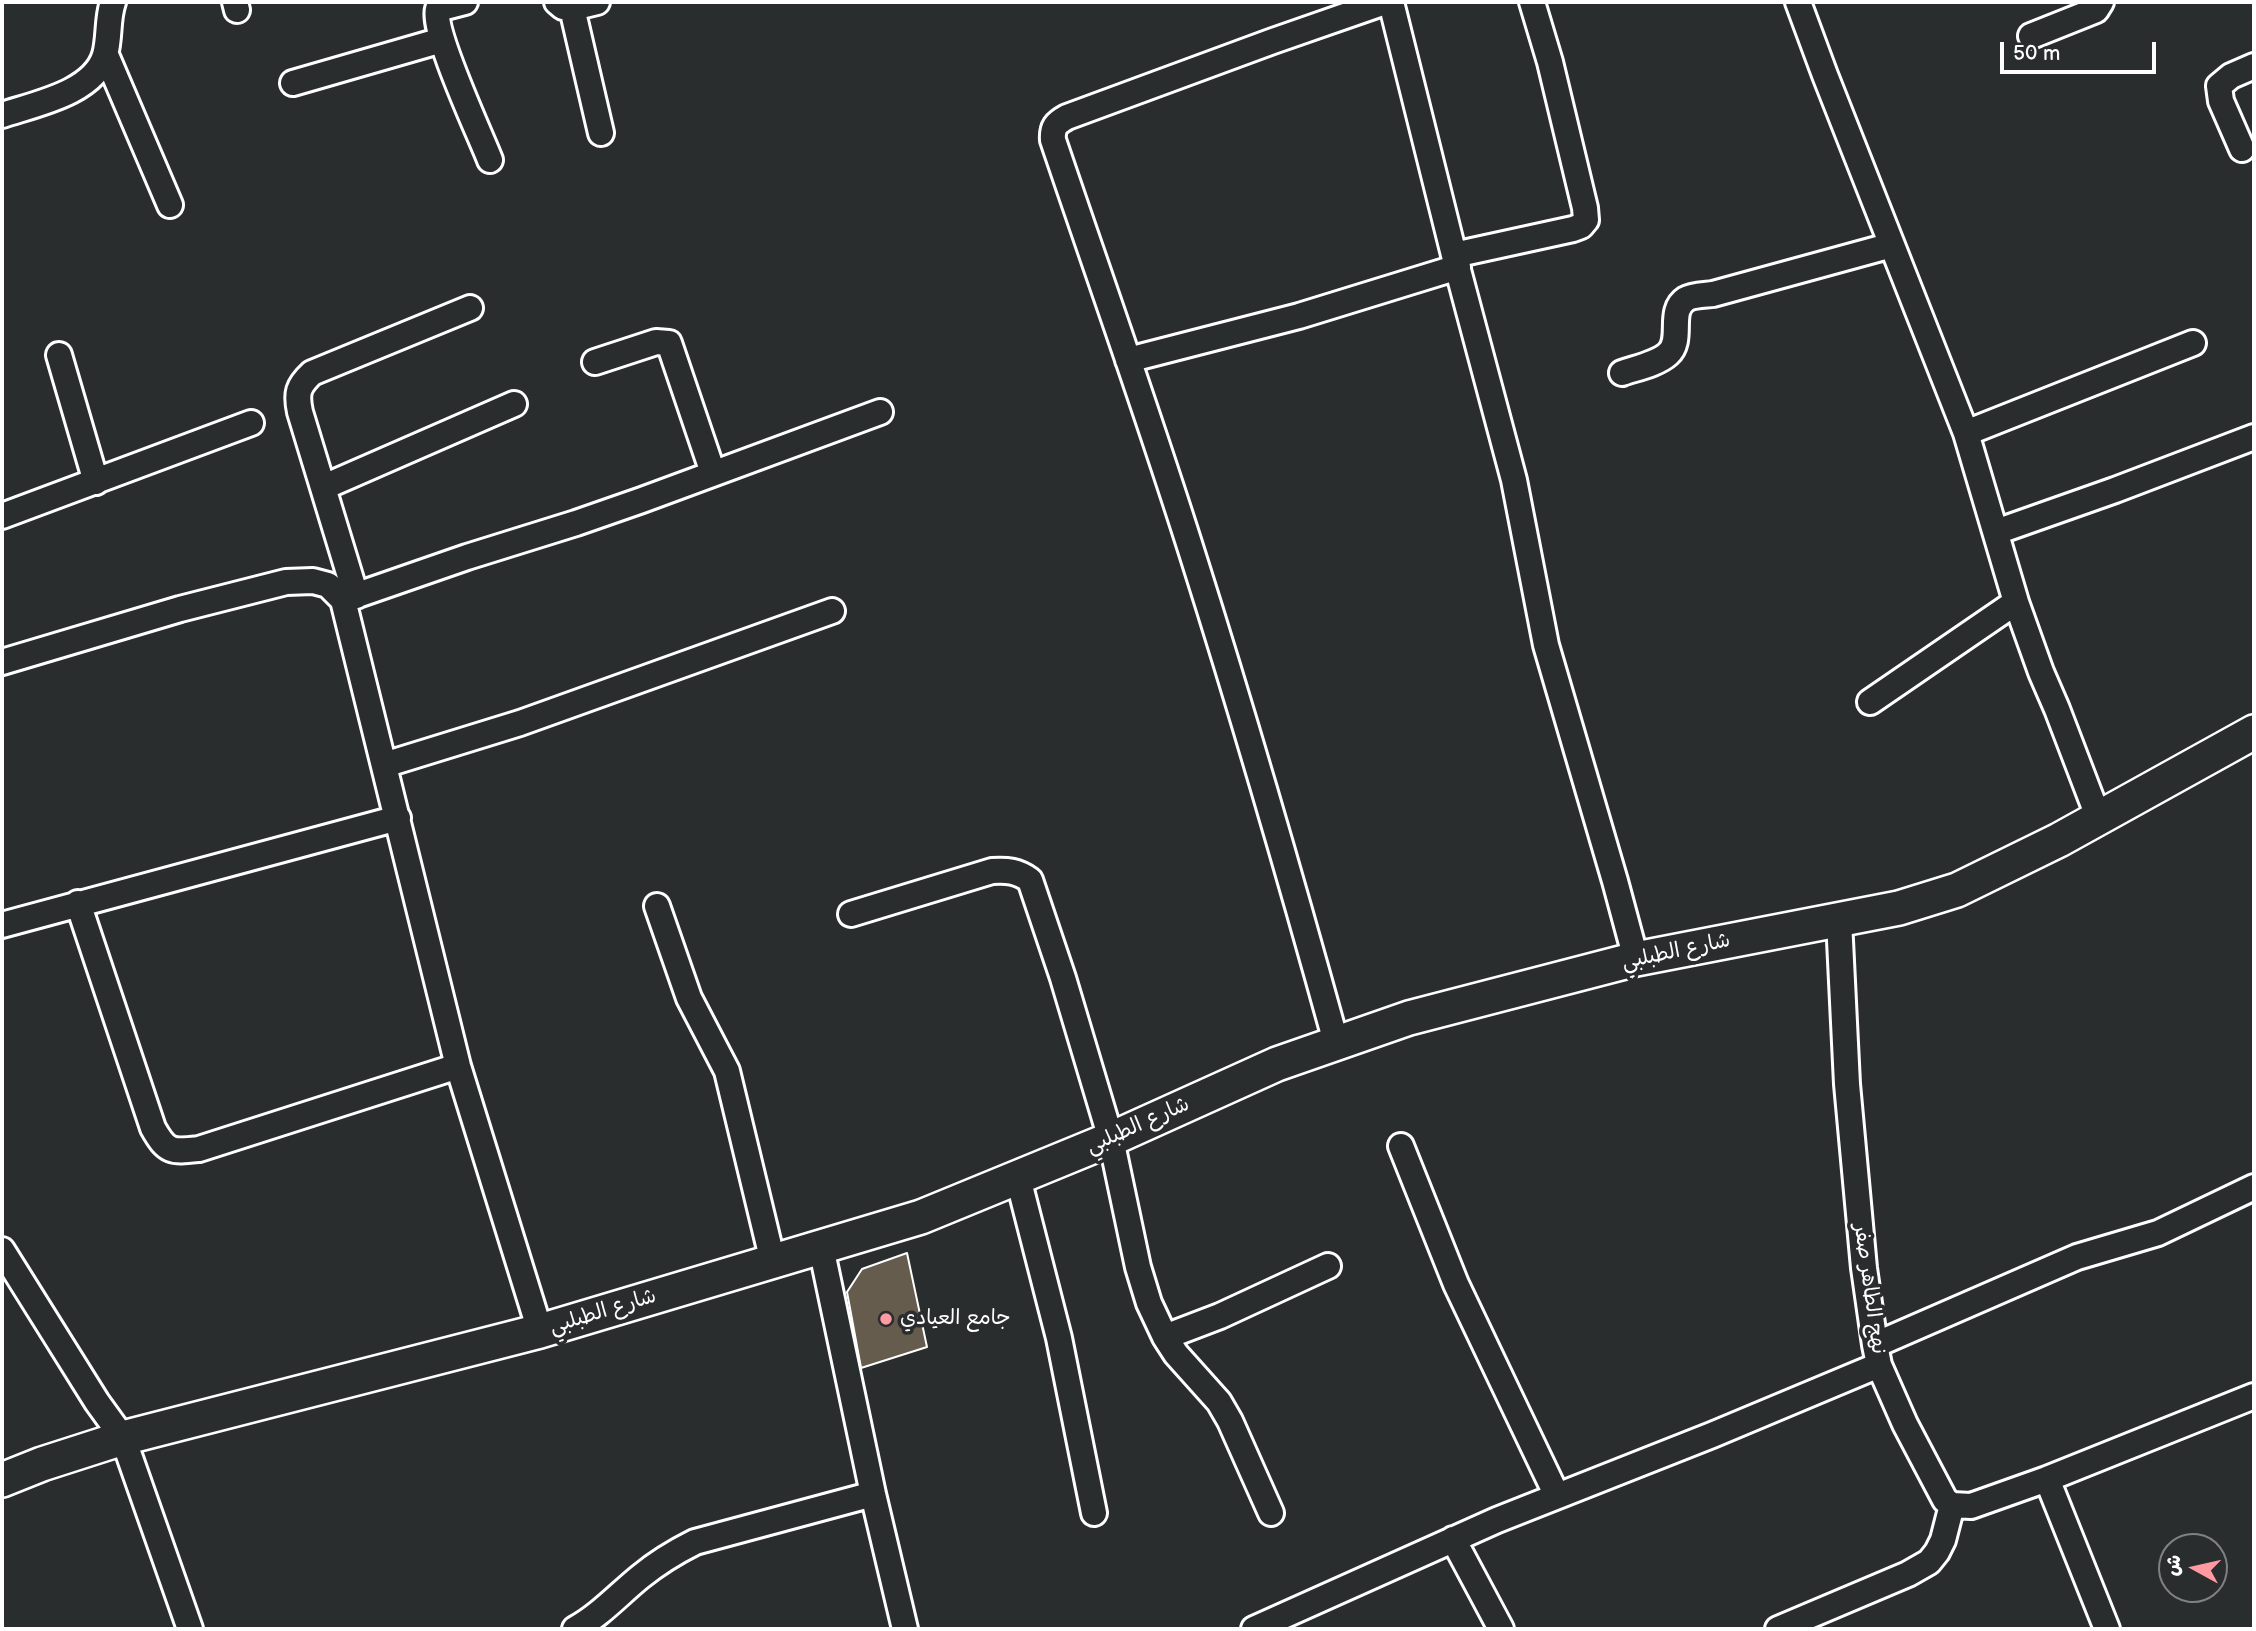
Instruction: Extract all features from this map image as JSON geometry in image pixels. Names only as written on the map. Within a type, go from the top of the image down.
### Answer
[{"type":"street","points":[[2,115],[76,88],[94,76],[106,55],[109,13],[113,2]]},
{"type":"street","points":[[465,2],[438,9],[436,16],[442,40],[490,160]]},
{"type":"street","points":[[597,2],[564,5],[601,134]]},
{"type":"street","points":[[1336,1042],[1275,823],[1193,555],[1052,132],[1057,122],[1385,2]]},
{"type":"street","points":[[1391,2],[1514,480],[1546,645],[1636,959]]},
{"type":"street","points":[[1128,359],[1299,316],[1456,261],[1581,226],[1586,220],[1585,208],[1550,62],[1532,2]]},
{"type":"street","points":[[1798,2],[1966,433],[2016,602],[2099,818]]},
{"type":"street","points":[[2031,36],[2096,10],[2101,2]]},
{"type":"street","points":[[293,83],[442,40]]},
{"type":"street","points":[[106,55],[170,205]]},
{"type":"street","points":[[2242,149],[2221,101],[2219,86],[2231,76],[2254,66]]},
{"type":"street","points":[[1622,373],[1657,361],[1670,353],[1676,337],[1679,307],[1687,298],[1713,294],[1892,246]]},
{"type":"street","points":[[470,308],[312,373],[297,391],[300,412],[324,487],[384,765],[458,1066],[540,1331]]},
{"type":"street","points":[[594,362],[656,342],[669,343],[713,473]]},
{"type":"street","points":[[1966,433],[2193,343]]},
{"type":"street","points":[[59,355],[96,482]]},
{"type":"street","points":[[324,487],[514,404]]},
{"type":"street","points":[[2,662],[153,616],[286,582],[302,580],[328,586],[350,598],[616,509],[880,412]]},
{"type":"street","points":[[2,516],[251,423]]},
{"type":"street","points":[[1996,532],[2115,491],[2254,437]]},
{"type":"street","points":[[1870,702],[2016,602]]},
{"type":"street","points":[[384,765],[520,723],[832,611]]},
{"type":"street","name":"شارع الطبلبي","points":[[2,1480],[123,1438],[540,1331],[920,1217],[1111,1139],[1277,1064],[1336,1042],[1470,1001],[1636,959],[1899,908],[1957,890],[2099,818],[2254,732]]},
{"type":"street","points":[[2,925],[398,818]]},
{"type":"street","points":[[851,914],[992,872],[1007,870],[1030,880],[1063,978],[1111,1139],[1138,1267],[1149,1303],[1176,1354],[1219,1402],[1236,1433],[1271,1513]]},
{"type":"street","points":[[78,903],[153,1128],[162,1144],[173,1152],[199,1149],[458,1066]]},
{"type":"street","points":[[657,906],[689,998],[727,1070],[773,1262]]},
{"type":"street","name":"نهج الطاهر صفر","points":[[1839,920],[1847,1084],[1864,1268],[1877,1355],[1905,1424],[1939,1491],[1945,1500],[1952,1504]]},
{"type":"street","points":[[1402,1146],[1456,1284],[1557,1496]]},
{"type":"street","points":[[1018,1178],[1059,1338],[1094,1513]]},
{"type":"street","points":[[1254,1629],[1288,1623],[1453,1539],[1712,1435],[2077,1257],[2158,1233],[2254,1187]]},
{"type":"street","points":[[821,1247],[873,1494],[905,1629]]},
{"type":"street","points":[[2,1250],[97,1402],[123,1438],[190,1629]]},
{"type":"street","points":[[1165,1337],[1220,1316],[1328,1266]]},
{"type":"street","points":[[1778,1629],[1908,1574],[1929,1562],[1943,1540],[1952,1504],[1970,1506],[2047,1479],[2254,1396]]},
{"type":"street","points":[[2047,1479],[2107,1629]]},
{"type":"street","points":[[575,1629],[673,1553],[695,1542],[873,1494]]},
{"type":"street","points":[[1453,1539],[1501,1629]]},
{"type":"building","name":"جامع العيادي","points":[[907,1253],[927,1347],[861,1368],[847,1292],[862,1269]]},
{"type":"place","name":"جامع العيادي","points":[[886,1319]]}]
